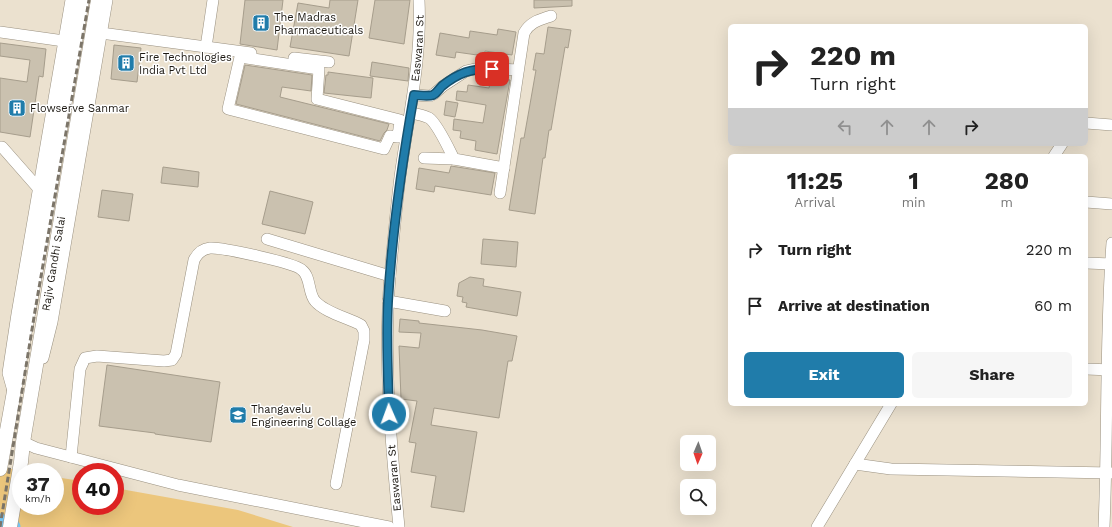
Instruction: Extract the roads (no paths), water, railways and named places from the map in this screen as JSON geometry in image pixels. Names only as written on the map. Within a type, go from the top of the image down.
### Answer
[{"type":"main road","name":"Rajiv Gandhi Salai","points":[[1,463],[44,225],[82,0]]},
{"type":"main road","name":"Rajiv Gandhi Salai","points":[[10,527],[21,462],[26,420],[98,0]]},
{"type":"street","points":[[14,393],[8,373],[16,314],[71,0]]},
{"type":"street","points":[[26,420],[52,322],[107,0]]},
{"type":"street","points":[[206,47],[213,0]]},
{"type":"street","name":"Easwaran St","points":[[399,527],[390,428],[387,338],[388,301],[404,125],[411,113],[414,95],[418,49],[419,0]]},
{"type":"street","points":[[500,193],[524,33],[528,26],[535,21],[551,16]]},
{"type":"street","points":[[0,32],[64,41]]},
{"type":"street","points":[[101,34],[329,62]]},
{"type":"street","points":[[240,57],[320,69],[318,99],[400,120],[404,125],[398,137],[390,136],[384,149],[228,109],[240,57]]},
{"type":"street","points":[[414,95],[430,96],[466,71],[479,68],[518,70]]},
{"type":"street","points":[[411,113],[423,115],[430,119],[454,159]]},
{"type":"street","points":[[1088,123],[1112,125]]},
{"type":"street","points":[[0,147],[39,188]]},
{"type":"street","points":[[424,158],[454,159],[504,168]]},
{"type":"street","points":[[1088,202],[1112,204]]},
{"type":"street","points":[[267,239],[390,276]]},
{"type":"street","points":[[1104,527],[1109,473],[1112,243]]},
{"type":"street","points":[[71,457],[80,369],[85,358],[97,356],[164,361],[172,360],[176,354],[194,260],[198,253],[209,248],[224,249],[289,264],[302,270],[307,279],[314,300],[324,308],[361,325],[364,331],[364,340],[336,484]]},
{"type":"street","points":[[1088,263],[1111,264]]},
{"type":"street","points":[[388,301],[445,311]]},
{"type":"street","points":[[1088,369],[1110,370]]},
{"type":"street","points":[[817,527],[890,406]]},
{"type":"street","points":[[23,442],[36,448],[178,485],[389,527]]},
{"type":"street","points":[[855,464],[891,469],[1109,473]]},
{"type":"waterway","points":[[0,522],[12,527]]},
{"type":"railway","points":[[0,527],[35,311],[89,0]]},
{"type":"place","name":"The Madras Pharmaceuticals","points":[[261,23]]},
{"type":"place","name":"Fire Technologies India Pvt Ltd","points":[[126,63]]},
{"type":"place","name":"Flowserve Sanmar","points":[[17,108]]},
{"type":"place","name":"Thangavelu Engineering Collage","points":[[238,415]]}]
